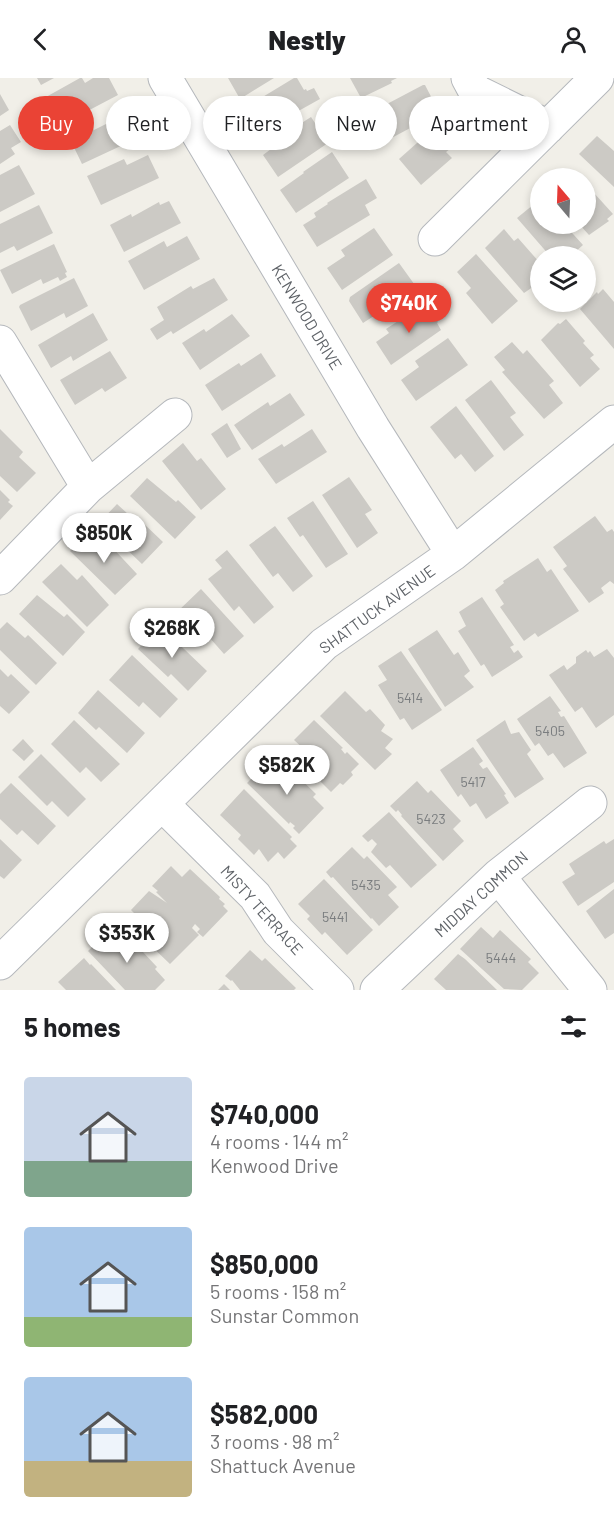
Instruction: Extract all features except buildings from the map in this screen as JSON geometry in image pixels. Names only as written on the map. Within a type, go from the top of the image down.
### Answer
[{"type":"street","name":"KENWOOD DRIVE","points":[[165,78],[373,428],[453,554]]},
{"type":"street","points":[[468,78],[475,91],[485,96]]},
{"type":"street","points":[[549,126],[597,78]]},
{"type":"street","points":[[435,238],[525,150]]},
{"type":"street","points":[[0,342],[88,487]]},
{"type":"street","points":[[0,578],[88,487],[175,415]]},
{"type":"street","name":"SHATTUCK AVENUE","points":[[0,963],[324,644],[453,554],[614,422]]},
{"type":"street","name":"MIDDAY COMMON","points":[[377,990],[498,876],[590,803]]},
{"type":"street","name":"MISTY TERRACE","points":[[162,804],[255,896],[278,931],[337,990]]},
{"type":"street","points":[[498,876],[590,990]]}]
